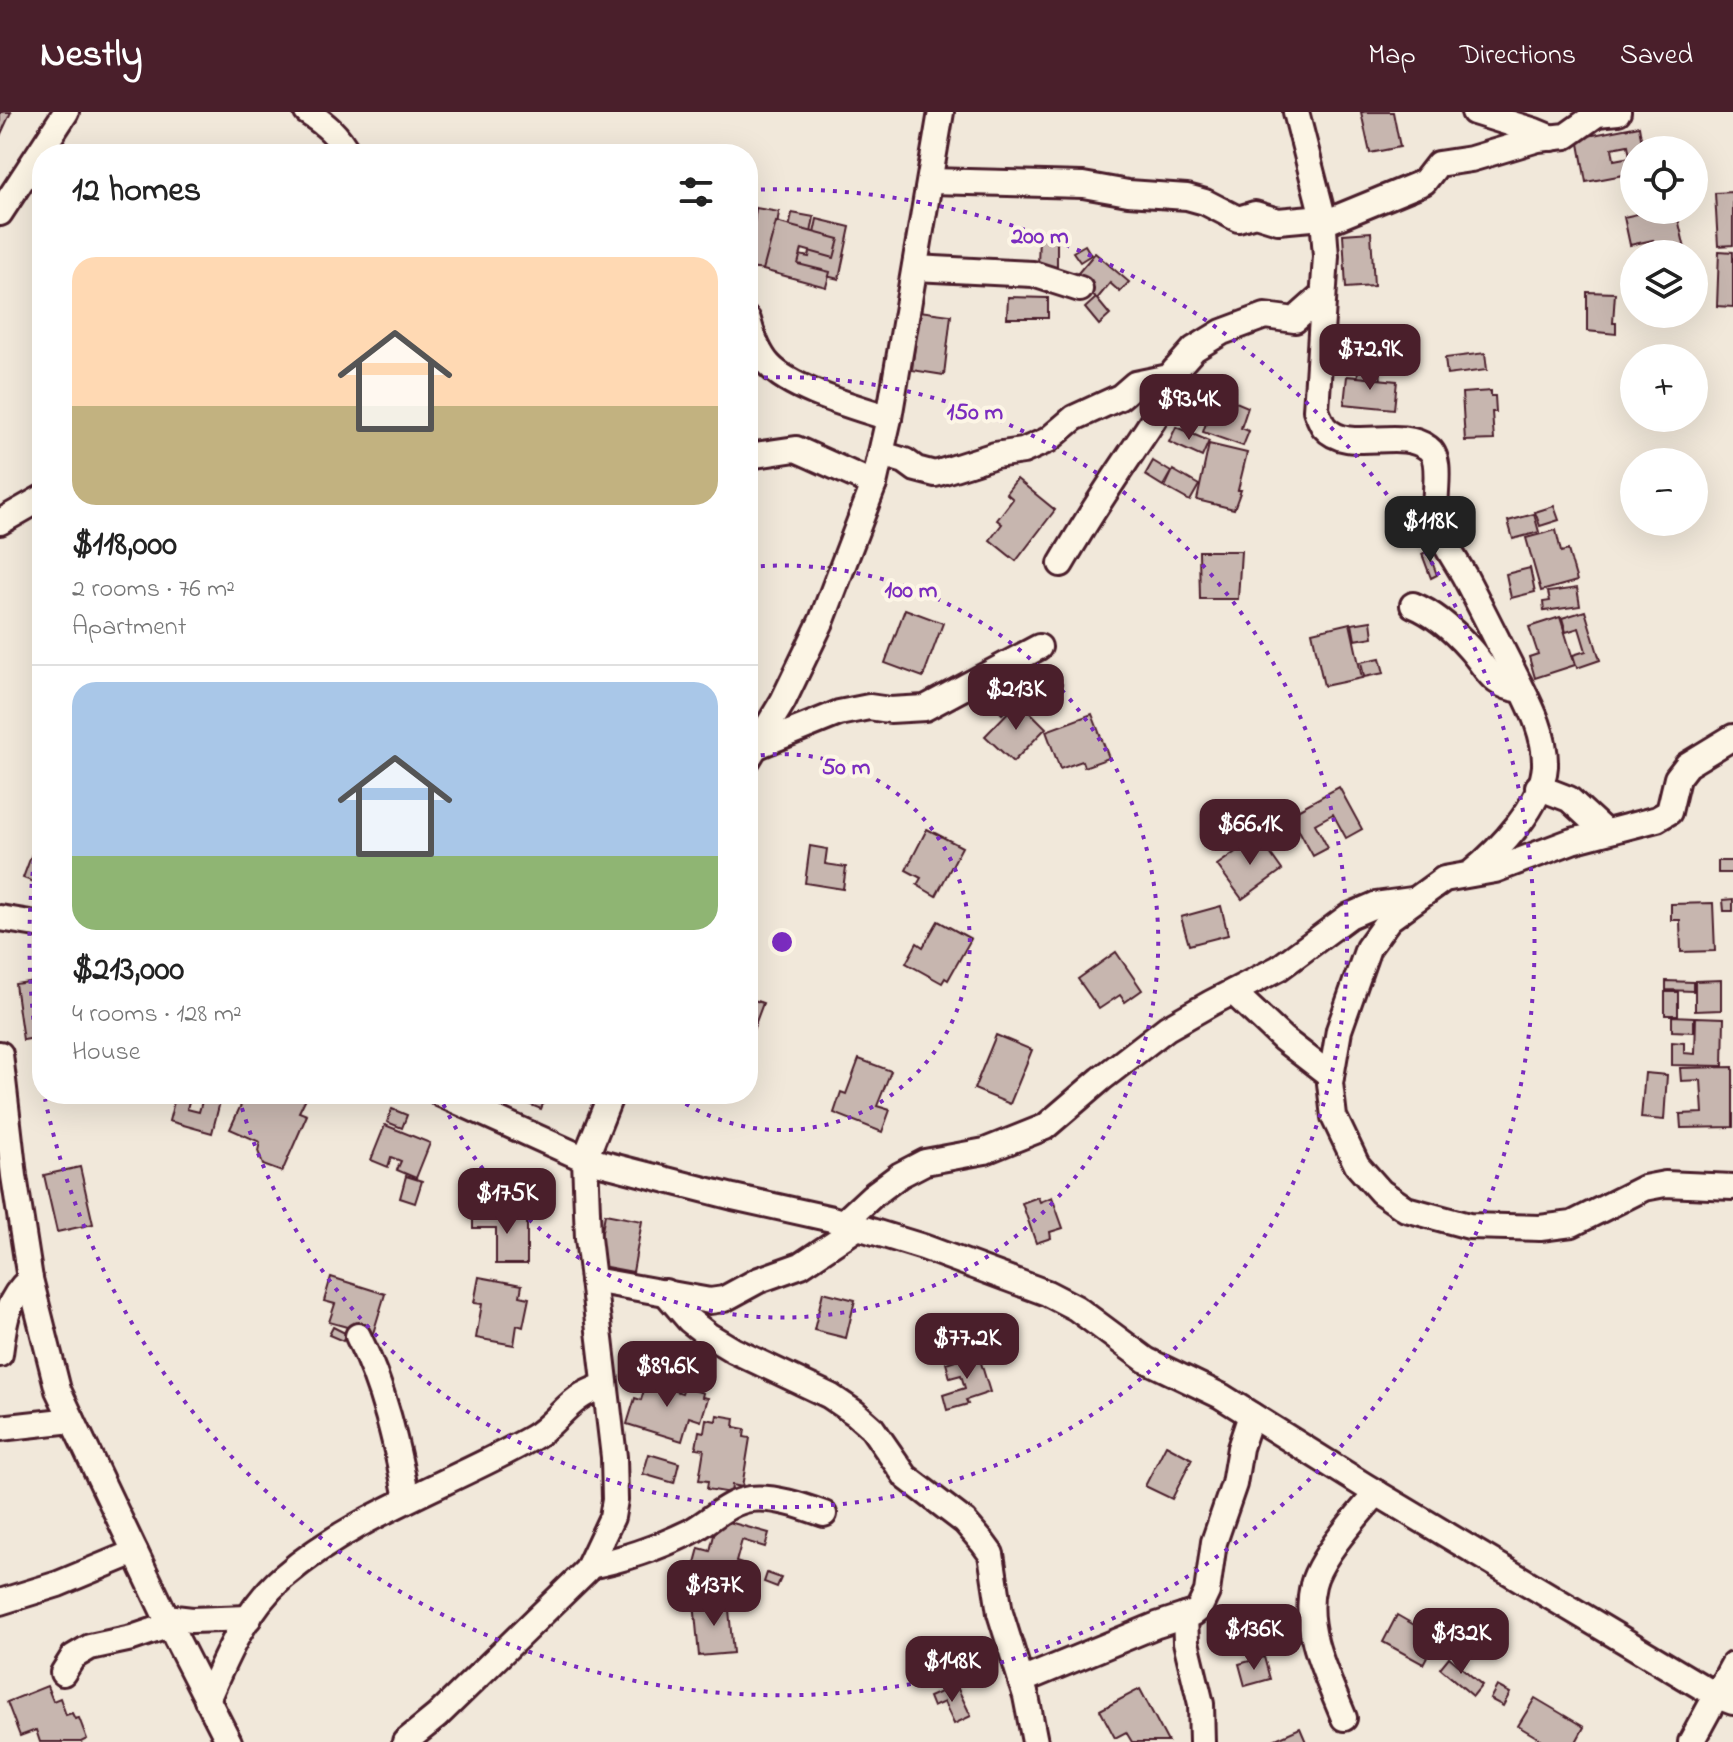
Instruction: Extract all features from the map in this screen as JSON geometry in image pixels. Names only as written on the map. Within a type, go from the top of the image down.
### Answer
[{"type":"street","points":[[45,144],[66,112]]},
{"type":"street","points":[[307,112],[327,125],[342,144]]},
{"type":"street","points":[[342,112],[344,144]]},
{"type":"street","points":[[758,743],[783,701],[822,620],[874,484],[889,418],[941,112]]},
{"type":"street","points":[[1296,112],[1323,220],[1326,256],[1316,410],[1324,427],[1337,436],[1410,439],[1428,447],[1434,454],[1437,463],[1434,519],[1439,532],[1539,725],[1545,769],[1530,807],[1507,839],[1470,874]]},
{"type":"street","points":[[1474,112],[1552,138]]},
{"type":"street","points":[[930,181],[1083,185],[1128,193],[1187,197],[1205,202],[1238,219],[1255,214],[1278,221],[1323,220],[1424,182],[1438,164],[1471,159],[1538,139],[1566,136],[1597,114],[1618,112]]},
{"type":"street","points":[[0,213],[32,164]]},
{"type":"street","points":[[915,268],[1033,274],[1080,289]]},
{"type":"street","points":[[882,454],[935,474],[995,455],[1023,451],[1048,440],[1074,418],[1120,397],[1135,384],[1163,380],[1194,349],[1222,332],[1265,316],[1295,320],[1323,295]]},
{"type":"street","points":[[758,347],[769,365],[814,391],[889,418]]},
{"type":"street","points":[[1061,564],[1087,518],[1171,392],[1175,370]]},
{"type":"street","points":[[758,375],[779,372]]},
{"type":"street","points":[[758,455],[796,449],[874,484]]},
{"type":"street","points":[[0,522],[32,504]]},
{"type":"street","points":[[1413,605],[1439,618],[1471,649],[1495,682],[1506,688],[1522,690]]},
{"type":"street","points":[[758,750],[839,713],[869,707],[890,710],[925,708],[1039,647]]},
{"type":"street","points":[[1733,737],[1687,765],[1677,778],[1669,812],[1657,819],[1572,841],[1518,864],[1444,879],[1389,919],[1368,948],[1339,1030],[1331,1076],[1334,1117],[1357,1165],[1381,1192],[1406,1209],[1469,1226],[1540,1228],[1572,1224],[1644,1188],[1665,1184],[1733,1187]]},
{"type":"street","points":[[1538,787],[1569,799],[1605,832]]},
{"type":"street","points":[[593,1280],[710,1301],[724,1299],[759,1280],[817,1257],[891,1182],[925,1162],[985,1151],[1045,1127],[1167,1028],[1279,968],[1349,916],[1375,905],[1414,900]]},
{"type":"street","points":[[0,918],[32,923]]},
{"type":"street","points":[[1233,992],[1283,1039],[1331,1076]]},
{"type":"street","points":[[0,1054],[4,1117],[30,1279],[58,1390],[229,1742]]},
{"type":"street","points":[[463,1104],[585,1159],[850,1225],[923,1247],[1047,1293],[1076,1308],[1146,1360],[1221,1396],[1377,1493],[1725,1699]]},
{"type":"street","points":[[405,1742],[437,1716],[589,1566],[612,1517],[615,1500],[614,1457],[588,1238],[585,1159],[607,1104]]},
{"type":"street","points":[[0,1354],[7,1309],[15,1294],[30,1279]]},
{"type":"street","points":[[665,1292],[689,1320],[708,1335],[830,1396],[855,1413],[872,1428],[906,1477],[965,1522],[991,1554],[1000,1613],[1021,1681],[1035,1742]]},
{"type":"street","points":[[358,1336],[393,1425],[407,1499]]},
{"type":"street","points":[[207,1700],[231,1644],[281,1578],[325,1546],[407,1499],[536,1436],[582,1395],[605,1385]]},
{"type":"street","points":[[1021,1681],[1199,1609],[1207,1592],[1214,1542],[1234,1484],[1240,1448],[1251,1415]]},
{"type":"street","points":[[0,1428],[72,1420]]},
{"type":"street","points":[[1344,1718],[1312,1629],[1310,1609],[1313,1583],[1343,1535],[1377,1493]]},
{"type":"street","points":[[589,1566],[690,1532],[749,1499],[799,1505],[824,1514]]},
{"type":"street","points":[[0,1602],[58,1584],[135,1552]]},
{"type":"street","points":[[1185,1616],[1186,1642],[1201,1704],[1202,1742]]},
{"type":"street","points":[[63,1673],[73,1657],[90,1647],[132,1638],[168,1621],[249,1618]]},
{"type":"street","points":[[1691,1742],[1725,1699],[1733,1665]]},
{"type":"building","points":[[0,112],[11,112],[0,136]]},
{"type":"building","points":[[1361,112],[1393,112],[1400,147],[1370,153]]},
{"type":"building","points":[[1639,126],[1641,136],[1620,136],[1620,146],[1612,148],[1614,160],[1620,159],[1620,176],[1586,182],[1578,138]]},
{"type":"building","points":[[1733,192],[1733,245],[1718,246],[1715,193]]},
{"type":"building","points":[[758,208],[779,212],[774,248],[788,250],[785,272],[758,269]]},
{"type":"building","points":[[792,213],[814,217],[811,233],[789,229]]},
{"type":"building","points":[[817,219],[850,227],[839,279],[791,268],[794,254],[809,257]]},
{"type":"building","points":[[776,222],[839,239],[834,258],[802,249],[798,264],[830,272],[826,287],[763,270]]},
{"type":"building","points":[[1626,224],[1679,224],[1683,240],[1653,240],[1629,240]]},
{"type":"building","points":[[1039,231],[1057,231],[1057,269],[1038,269]]},
{"type":"building","points":[[1371,232],[1374,286],[1346,288],[1343,234]]},
{"type":"building","points":[[1085,245],[1091,255],[1080,262],[1073,252]]},
{"type":"building","points":[[1719,251],[1733,252],[1733,307],[1717,306]]},
{"type":"building","points":[[1095,253],[1129,282],[1120,292],[1110,283],[1097,299],[1073,279]]},
{"type":"building","points":[[1587,292],[1615,293],[1613,323],[1616,323],[1616,334],[1587,331]]},
{"type":"building","points":[[1008,297],[1048,298],[1048,318],[1007,318]]},
{"type":"building","points":[[1096,298],[1110,315],[1099,325],[1085,308]]},
{"type":"building","points":[[919,311],[951,315],[944,375],[912,370]]},
{"type":"building","points":[[1375,340],[1375,352],[1355,352],[1355,341]]},
{"type":"building","points":[[1485,353],[1487,370],[1447,375],[1445,358]]},
{"type":"building","points":[[1357,358],[1380,358],[1381,386],[1387,386],[1387,405],[1359,405]]},
{"type":"building","points":[[1347,376],[1397,381],[1394,409],[1344,404]]},
{"type":"building","points":[[1219,385],[1235,390],[1231,400],[1248,407],[1241,428],[1249,431],[1243,446],[1203,432]]},
{"type":"building","points":[[1491,391],[1491,396],[1495,396],[1496,412],[1492,412],[1494,440],[1465,441],[1462,393]]},
{"type":"building","points":[[1176,427],[1209,441],[1202,457],[1169,442]]},
{"type":"building","points":[[1209,444],[1247,453],[1238,490],[1241,490],[1234,509],[1197,500]]},
{"type":"building","points":[[1153,461],[1171,472],[1163,486],[1145,475]]},
{"type":"building","points":[[1173,470],[1199,485],[1190,501],[1165,487]]},
{"type":"building","points":[[1017,479],[1055,510],[1016,561],[990,540],[1002,524],[997,520],[1013,499],[1006,493]]},
{"type":"building","points":[[1554,506],[1559,520],[1540,526],[1535,512]]},
{"type":"building","points":[[1534,514],[1539,532],[1513,539],[1508,521]]},
{"type":"building","points":[[1556,530],[1561,552],[1568,550],[1577,581],[1541,591],[1526,538]]},
{"type":"building","points":[[1199,551],[1241,551],[1238,599],[1200,599]]},
{"type":"building","points":[[1428,551],[1437,575],[1431,578],[1422,554]]},
{"type":"building","points":[[1530,568],[1535,592],[1511,598],[1506,574]]},
{"type":"building","points":[[1577,588],[1580,606],[1544,611],[1543,602],[1550,601],[1548,592]]},
{"type":"building","points":[[905,609],[943,623],[923,677],[885,663]]},
{"type":"building","points":[[1585,611],[1600,660],[1577,668],[1573,655],[1586,651],[1579,628],[1566,632],[1562,618]]},
{"type":"building","points":[[1560,617],[1575,665],[1535,678],[1529,657],[1538,654],[1529,627]]},
{"type":"building","points":[[1371,621],[1373,637],[1355,640],[1352,624]]},
{"type":"building","points":[[1350,623],[1362,678],[1324,686],[1312,632]]},
{"type":"building","points":[[1380,658],[1384,673],[1364,677],[1361,662]]},
{"type":"building","points":[[1034,663],[1046,670],[1038,682],[1027,675]]},
{"type":"building","points":[[1010,675],[1025,692],[1002,714],[986,697]]},
{"type":"building","points":[[1050,677],[1062,684],[1057,693],[1045,686]]},
{"type":"building","points":[[1019,701],[1046,728],[1013,762],[985,736]]},
{"type":"building","points":[[1092,714],[1109,758],[1084,767],[1082,761],[1060,769],[1046,731]]},
{"type":"building","points":[[1339,787],[1362,829],[1346,838],[1333,814],[1315,824],[1328,848],[1313,856],[1290,814]]},
{"type":"building","points":[[927,829],[962,847],[936,896],[917,885],[921,878],[906,870]]},
{"type":"building","points":[[1258,836],[1282,870],[1242,899],[1217,865]]},
{"type":"building","points":[[810,846],[827,849],[825,864],[846,867],[843,889],[805,883]]},
{"type":"building","points":[[32,854],[32,881],[23,878]]},
{"type":"building","points":[[1718,861],[1733,861],[1733,878],[1732,873],[1718,873]]},
{"type":"building","points":[[1733,899],[1733,911],[1724,911],[1723,900]]},
{"type":"building","points":[[1713,903],[1715,951],[1681,952],[1680,920],[1671,920],[1671,904]]},
{"type":"building","points":[[1221,906],[1228,935],[1189,945],[1181,917]]},
{"type":"building","points":[[938,921],[971,939],[948,980],[945,978],[942,983],[906,963],[917,943],[923,947]]},
{"type":"building","points":[[1116,952],[1142,990],[1125,1002],[1120,995],[1099,1009],[1078,979]]},
{"type":"building","points":[[1721,980],[1721,1010],[1695,1011],[1695,981]]},
{"type":"building","points":[[32,981],[32,1039],[23,1040],[15,984]]},
{"type":"building","points":[[1666,981],[1693,982],[1693,991],[1666,990]]},
{"type":"building","points":[[1665,992],[1678,992],[1678,1015],[1665,1015]]},
{"type":"building","points":[[1672,1016],[1694,1017],[1694,1032],[1672,1031]]},
{"type":"building","points":[[1696,1017],[1724,1018],[1723,1066],[1672,1065],[1672,1042],[1684,1043],[1684,1053],[1695,1054]]},
{"type":"building","points":[[996,1035],[1032,1050],[1010,1104],[974,1089]]},
{"type":"building","points":[[859,1059],[891,1071],[877,1106],[890,1110],[882,1132],[834,1113],[841,1092],[846,1094]]},
{"type":"building","points":[[1733,1067],[1733,1127],[1681,1128],[1680,1114],[1703,1113],[1701,1080],[1681,1081],[1680,1068]]},
{"type":"building","points":[[1645,1073],[1667,1075],[1664,1120],[1641,1118]]},
{"type":"building","points":[[173,1104],[188,1104],[187,1109],[199,1112],[201,1104],[219,1104],[212,1133],[169,1121]]},
{"type":"building","points":[[241,1104],[303,1104],[299,1112],[307,1115],[282,1172],[263,1165],[258,1151],[260,1142],[230,1129]]},
{"type":"building","points":[[392,1109],[407,1115],[402,1128],[387,1122]]},
{"type":"building","points":[[385,1125],[430,1143],[416,1178],[397,1170],[401,1161],[391,1157],[388,1167],[371,1160]]},
{"type":"building","points":[[80,1167],[93,1224],[57,1232],[44,1175]]},
{"type":"building","points":[[406,1176],[422,1181],[415,1203],[400,1198]]},
{"type":"building","points":[[1038,1197],[1040,1202],[1052,1197],[1063,1228],[1050,1232],[1051,1238],[1036,1243],[1022,1203]]},
{"type":"building","points":[[473,1214],[527,1214],[527,1264],[496,1264],[496,1228],[473,1228]]},
{"type":"building","points":[[605,1214],[642,1221],[633,1272],[596,1265]]},
{"type":"building","points":[[331,1277],[385,1294],[371,1340],[346,1332],[347,1327],[329,1322],[335,1304],[324,1301]]},
{"type":"building","points":[[479,1277],[522,1285],[520,1296],[529,1298],[523,1327],[517,1325],[514,1345],[476,1338],[482,1304],[474,1303]]},
{"type":"building","points":[[823,1292],[855,1300],[846,1338],[814,1330]]},
{"type":"building","points":[[333,1327],[347,1334],[343,1341],[329,1335]]},
{"type":"building","points":[[978,1353],[990,1392],[966,1400],[968,1404],[947,1410],[943,1395],[965,1388],[961,1375],[950,1378],[946,1363]]},
{"type":"building","points":[[648,1377],[668,1384],[667,1388],[682,1393],[684,1387],[703,1393],[702,1397],[708,1398],[701,1421],[689,1417],[682,1441],[627,1424],[635,1398],[641,1400]]},
{"type":"building","points":[[717,1415],[735,1418],[734,1427],[745,1429],[744,1437],[750,1438],[742,1487],[732,1485],[731,1493],[707,1489],[708,1481],[699,1480],[704,1449],[696,1448],[699,1431],[704,1432],[706,1419],[716,1421]]},
{"type":"building","points":[[1166,1445],[1192,1459],[1172,1499],[1145,1486]]},
{"type":"building","points":[[649,1454],[679,1463],[674,1483],[643,1474]]},
{"type":"building","points":[[718,1519],[769,1533],[765,1547],[742,1540],[736,1562],[745,1565],[738,1591],[691,1578],[699,1548],[710,1551]]},
{"type":"building","points":[[767,1573],[781,1578],[777,1587],[764,1582]]},
{"type":"building","points":[[728,1599],[733,1653],[699,1656],[694,1602]]},
{"type":"building","points":[[1397,1615],[1437,1638],[1423,1664],[1383,1642]]},
{"type":"building","points":[[1264,1657],[1270,1679],[1245,1686],[1239,1664]]},
{"type":"building","points":[[1449,1657],[1482,1685],[1473,1696],[1440,1668]]},
{"type":"building","points":[[956,1685],[971,1716],[954,1724],[944,1702],[933,1707],[929,1697]]},
{"type":"building","points":[[47,1686],[53,1701],[60,1698],[66,1715],[72,1713],[75,1719],[79,1718],[87,1739],[81,1742],[40,1742],[36,1730],[20,1736],[7,1702]]},
{"type":"building","points":[[1497,1686],[1510,1693],[1503,1706],[1490,1699]]},
{"type":"building","points":[[1140,1689],[1168,1742],[1132,1742],[1126,1732],[1115,1738],[1100,1710]]},
{"type":"building","points":[[1535,1698],[1584,1727],[1576,1742],[1545,1742],[1518,1726]]},
{"type":"building","points":[[1300,1728],[1306,1742],[1269,1742]]}]
